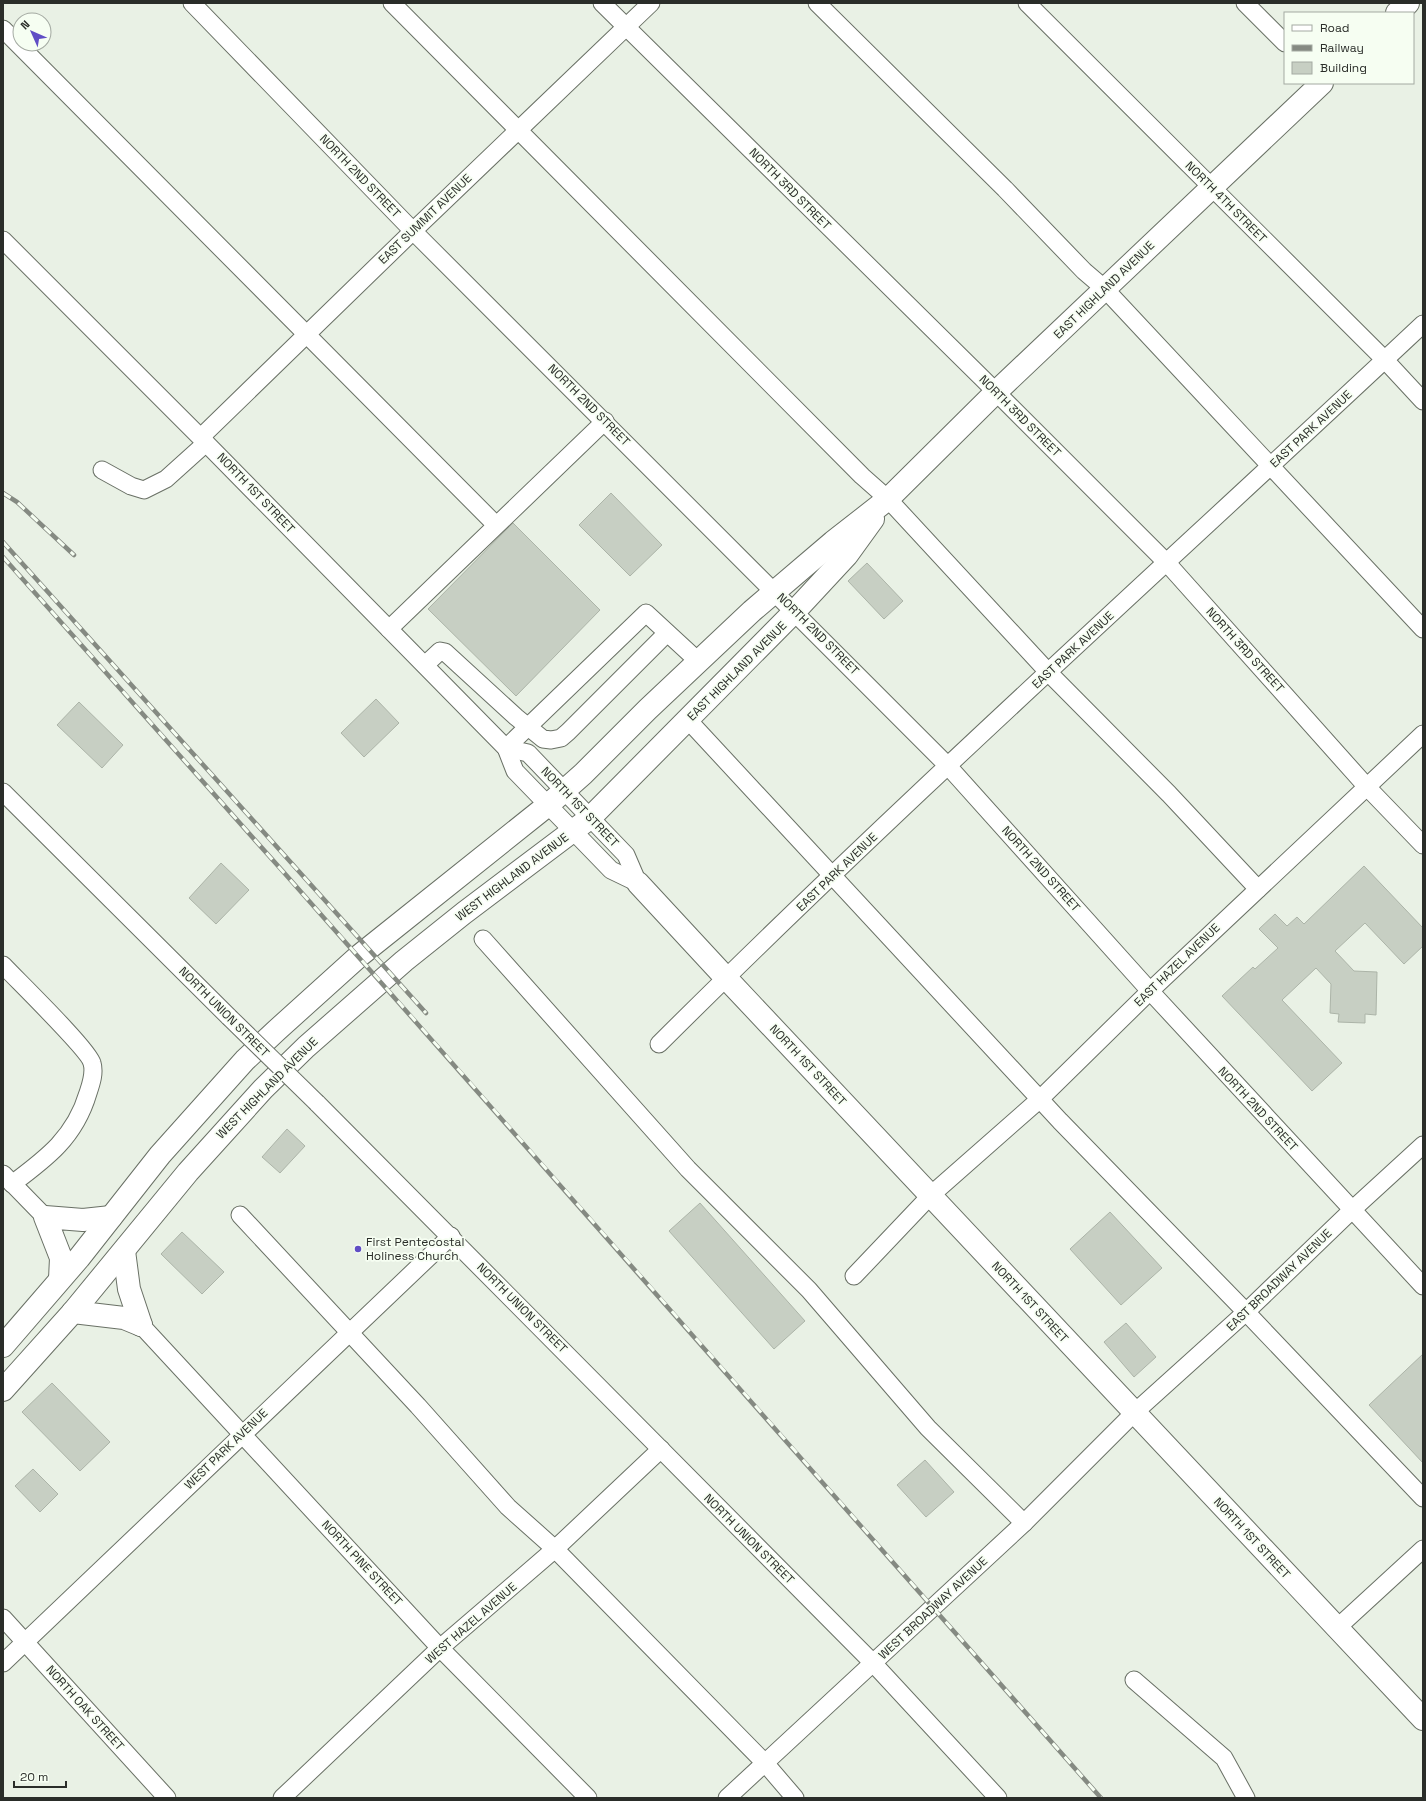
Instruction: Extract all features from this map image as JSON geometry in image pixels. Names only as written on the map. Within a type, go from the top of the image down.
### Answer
[{"type":"main road","points":[[1398,12],[1408,3]]},
{"type":"main road","name":"EAST HIGHLAND AVENUE","points":[[564,790],[698,661],[775,591],[888,499],[996,392],[1321,84]]},
{"type":"main road","name":"EAST HIGHLAND AVENUE","points":[[573,831],[590,818],[795,612],[847,555],[888,499]]},
{"type":"main road","points":[[3,1346],[111,1217],[160,1155],[210,1097],[277,1030],[359,956],[548,805],[564,790]]},
{"type":"main road","name":"WEST HIGHLAND AVENUE","points":[[3,1390],[73,1312],[227,1127],[306,1047],[404,961],[464,913],[573,831]]},
{"type":"main road","name":"NORTH 1ST STREET","points":[[638,883],[1134,1414],[1423,1719]]},
{"type":"main road","points":[[60,1279],[61,1258],[45,1217],[83,1220],[111,1217]]},
{"type":"main road","points":[[124,1251],[129,1289],[141,1325]]},
{"type":"main road","points":[[73,1312],[118,1317],[141,1325]]},
{"type":"street","name":"NORTH 2ND STREET","points":[[192,3],[413,231],[775,591],[948,766],[1150,991],[1423,1286]]},
{"type":"street","points":[[392,3],[862,476],[888,499],[1049,673],[1169,794],[1258,889]]},
{"type":"street","name":"NORTH 3RD STREET","points":[[602,3],[996,392],[1167,564],[1367,787],[1423,845]]},
{"type":"street","name":"EAST SUMMIT AVENUE","points":[[102,470],[131,486],[144,490],[166,479],[306,335],[651,3]]},
{"type":"street","points":[[817,3],[1005,189],[1084,271],[1104,289],[1423,629]]},
{"type":"street","name":"NORTH 4TH STREET","points":[[1027,3],[1385,360],[1423,401]]},
{"type":"street","points":[[1245,3],[1284,42]]},
{"type":"street","points":[[3,29],[496,525]]},
{"type":"street","name":"NORTH 1ST STREET","points":[[3,240],[204,440],[506,748],[515,771],[611,870],[638,883]]},
{"type":"street","name":"EAST PARK AVENUE","points":[[726,978],[948,766],[1167,564],[1423,324]]},
{"type":"street","points":[[389,629],[605,422]]},
{"type":"street","points":[[506,748],[646,612],[698,661]]},
{"type":"street","points":[[425,665],[440,651],[445,652],[527,727],[543,739],[551,740],[561,738],[667,633]]},
{"type":"street","points":[[688,720],[1040,1099],[1423,1498]]},
{"type":"street","name":"EAST HAZEL AVENUE","points":[[931,1195],[1040,1099],[1150,991],[1423,734]]},
{"type":"street","name":"NORTH 1ST STREET","points":[[506,748],[528,753],[626,855],[638,883]]},
{"type":"street","name":"NORTH UNION STREET","points":[[3,792],[317,1103],[661,1449],[872,1663],[998,1798]]},
{"type":"street","points":[[483,939],[688,1169],[809,1290],[928,1428],[1024,1523]]},
{"type":"street","points":[[3,965],[77,1043],[92,1063],[93,1079],[84,1107],[66,1138],[49,1156],[8,1179],[45,1217]]},
{"type":"street","points":[[659,1044],[726,978]]},
{"type":"street","name":"EAST BROADWAY AVENUE","points":[[1134,1414],[1246,1312],[1352,1210],[1423,1145]]},
{"type":"street","points":[[854,1276],[931,1195]]},
{"type":"street","points":[[240,1215],[348,1333],[418,1406],[508,1507],[555,1549],[765,1763],[795,1798]]},
{"type":"street","name":"WEST PARK AVENUE","points":[[3,1663],[450,1236]]},
{"type":"street","name":"NORTH PINE STREET","points":[[141,1325],[243,1433],[440,1648],[588,1798]]},
{"type":"street","name":"WEST BROADWAY AVENUE","points":[[727,1798],[1024,1523],[1134,1414]]},
{"type":"street","name":"WEST HAZEL AVENUE","points":[[282,1798],[440,1648],[555,1549],[661,1449]]},
{"type":"street","points":[[1337,1628],[1423,1549]]},
{"type":"street","name":"NORTH OAK STREET","points":[[3,1618],[167,1798]]},
{"type":"street","points":[[1134,1680],[1224,1758],[1246,1798]]},
{"type":"building","points":[[611,493],[662,545],[630,576],[579,525]]},
{"type":"building","points":[[513,523],[600,610],[516,696],[428,609]]},
{"type":"building","points":[[867,563],[903,601],[884,619],[848,581]]},
{"type":"building","points":[[376,699],[399,723],[364,757],[341,733]]},
{"type":"building","points":[[79,702],[123,745],[102,768],[57,725]]},
{"type":"building","points":[[221,863],[249,890],[216,924],[189,898]]},
{"type":"building","points":[[1364,866],[1423,928],[1423,946],[1404,964],[1365,923],[1335,951],[1354,971],[1377,972],[1376,1015],[1365,1014],[1365,1023],[1338,1022],[1339,1014],[1330,1013],[1331,984],[1316,968],[1282,1000],[1342,1063],[1312,1091],[1222,996],[1253,967],[1255,969],[1278,948],[1259,929],[1275,914],[1287,926],[1297,917],[1304,924]]},
{"type":"building","points":[[287,1129],[305,1146],[280,1173],[262,1157]]},
{"type":"building","points":[[700,1203],[805,1321],[774,1349],[669,1231]]},
{"type":"building","points":[[1110,1212],[1162,1268],[1121,1305],[1070,1249]]},
{"type":"building","points":[[182,1232],[224,1272],[202,1294],[161,1254]]},
{"type":"building","points":[[1126,1323],[1156,1357],[1134,1377],[1104,1342]]},
{"type":"building","points":[[1423,1354],[1423,1463],[1369,1405]]},
{"type":"building","points":[[52,1383],[110,1442],[80,1471],[22,1412]]},
{"type":"building","points":[[925,1460],[954,1492],[926,1517],[897,1485]]},
{"type":"building","points":[[33,1469],[58,1494],[40,1512],[15,1486]]},
{"type":"railway","points":[[3,493],[17,502],[74,555]]},
{"type":"railway","points":[[3,542],[426,1013]]},
{"type":"railway","points":[[3,557],[1101,1798]]},
{"type":"place","name":"First Pentecostal Holiness Church","points":[[358,1249]]}]
